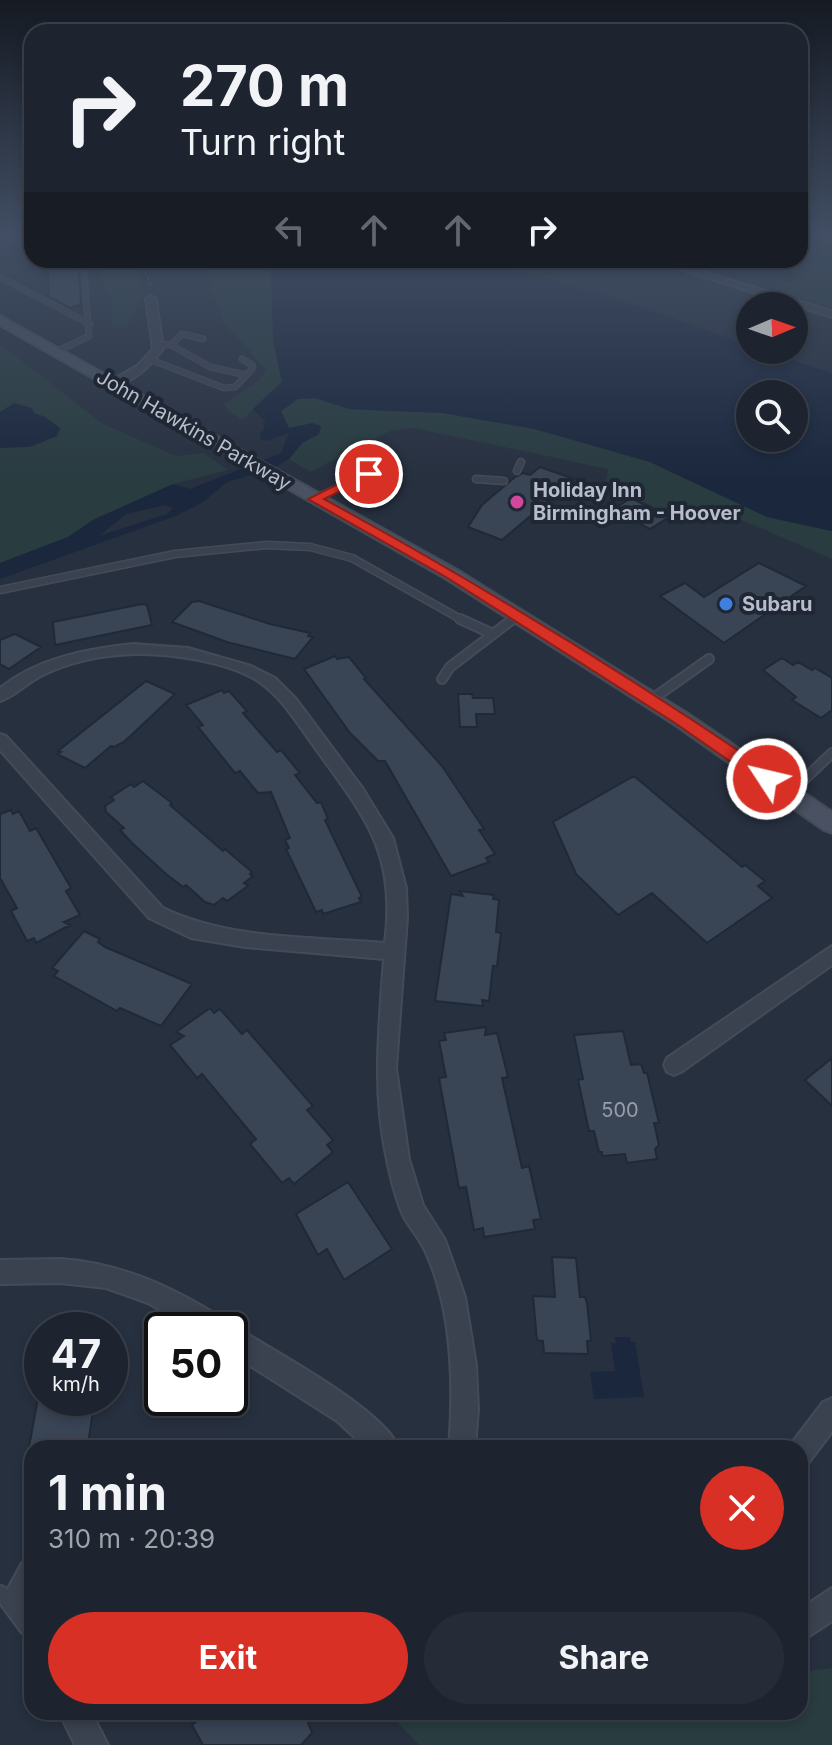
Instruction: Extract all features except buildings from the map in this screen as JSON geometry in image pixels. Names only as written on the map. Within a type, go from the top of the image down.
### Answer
[{"type":"main road","name":"John Hawkins Parkway","points":[[0,320],[451,574],[651,700],[832,824]]},
{"type":"street","points":[[115,383],[141,368],[158,349],[153,317]]},
{"type":"street","points":[[0,696],[30,675],[57,662],[95,654],[155,649],[180,651],[248,669],[270,682],[289,701],[371,811],[385,836],[398,882],[400,915],[394,952],[386,1068],[398,1159],[413,1210],[437,1248],[453,1297],[463,1365],[463,1440]]},
{"type":"street","points":[[0,740],[156,913],[191,930],[245,939],[394,952]]},
{"type":"street","points":[[674,1065],[832,954]]},
{"type":"street","points":[[0,1272],[34,1270],[116,1279],[190,1312]]},
{"type":"street","points":[[248,1349],[346,1412],[377,1440]]},
{"type":"street","points":[[808,1442],[832,1411]]},
{"type":"street","points":[[808,1621],[832,1603]]},
{"type":"street","points":[[78,1720],[92,1745]]},
{"type":"lane","points":[[74,317],[90,324]]},
{"type":"lane","points":[[58,351],[89,336],[89,317]]},
{"type":"lane","points":[[0,327],[17,329]]},
{"type":"lane","points":[[171,345],[182,334],[203,339]]},
{"type":"lane","points":[[157,344],[171,345],[210,367],[246,375]]},
{"type":"lane","points":[[149,359],[168,362],[218,389],[235,387],[246,375],[252,365],[242,359]]},
{"type":"lane","points":[[517,471],[521,462]]},
{"type":"lane","points":[[314,499],[369,474]]},
{"type":"lane","points":[[476,479],[504,481]]},
{"type":"lane","points":[[0,590],[184,552],[253,546],[301,547],[349,557],[462,622],[493,634]]},
{"type":"lane","points":[[442,679],[450,667],[517,616]]},
{"type":"lane","points":[[651,700],[709,659]]},
{"type":"lane","points":[[789,794],[832,753]]},
{"type":"green space","points":[[112,317],[132,317],[126,328],[112,327]]},
{"type":"green space","points":[[222,317],[272,317],[273,340],[282,382],[242,420],[228,411],[224,404],[258,381],[267,371]]},
{"type":"green space","points":[[0,344],[103,424],[176,456],[203,453],[228,470],[173,484],[93,520],[68,537],[0,563]]},
{"type":"green space","points":[[315,398],[349,409],[443,413],[534,429],[650,462],[767,517],[832,531],[832,559],[737,518],[712,515],[693,523],[606,487],[608,469],[414,428],[390,431],[310,472],[289,459],[302,443],[319,434],[312,423],[289,429],[281,411],[298,399]]},
{"type":"green space","points":[[832,1668],[832,1745],[419,1745],[396,1720],[808,1720],[808,1671]]},
{"type":"water","points":[[272,317],[670,317],[736,341],[736,364],[805,364],[832,373],[832,531],[767,517],[650,462],[535,429],[443,413],[349,409],[315,398],[298,399],[281,411],[289,428],[313,423],[321,426],[319,434],[302,443],[289,459],[274,468],[227,482],[203,502],[178,515],[0,579],[0,563],[68,537],[93,520],[173,484],[190,489],[281,453],[289,433],[267,441],[261,439],[265,421],[253,409],[282,382],[273,340]],"holes":[[[165,505],[173,508],[167,514],[99,536],[126,514]]]},
{"type":"water","points":[[14,403],[32,408],[34,413],[60,428],[57,436],[30,447],[0,448],[0,412]]},
{"type":"water","points":[[615,1337],[630,1337],[631,1342],[635,1342],[644,1397],[594,1399],[590,1372],[615,1371],[611,1343],[616,1343]]},
{"type":"place","name":"Holiday Inn Birmingham - Hoover","points":[[517,502]]},
{"type":"place","name":"Subaru","points":[[726,604]]},
{"type":"route","points":[[369,474],[314,499],[451,574],[681,719],[767,779]]}]
